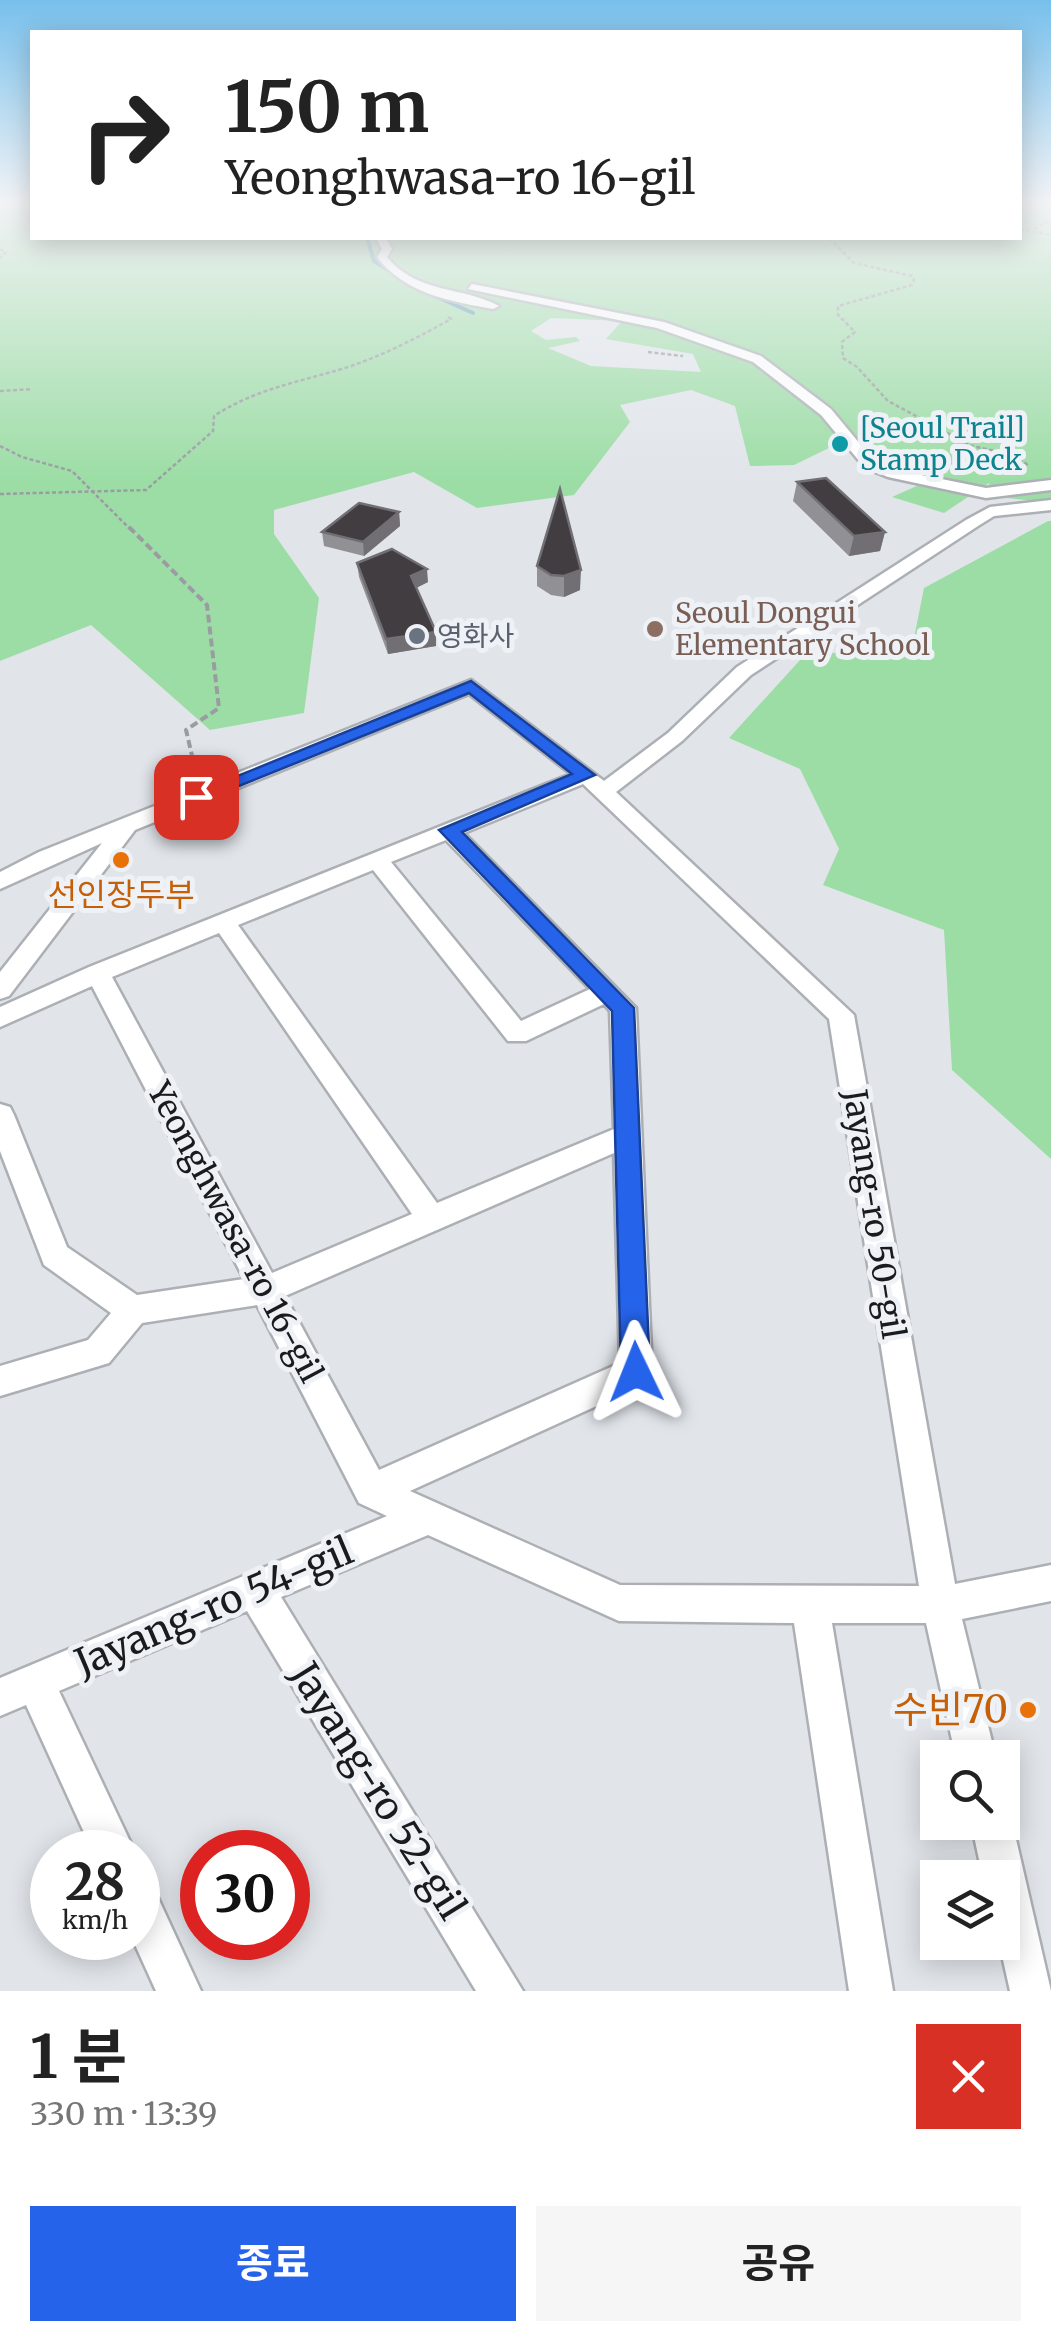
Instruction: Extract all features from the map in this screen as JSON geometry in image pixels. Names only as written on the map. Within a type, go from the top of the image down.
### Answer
[{"type":"street","points":[[438,294],[495,307],[588,308]]},
{"type":"street","points":[[514,294],[660,325],[757,359],[826,412],[870,465],[893,474],[964,491],[1004,492],[1051,485]]},
{"type":"street","points":[[0,1018],[98,972],[449,830],[595,783],[676,737],[744,670],[990,512],[1051,505]]},
{"type":"street","name":"Jayang-ro 50-gil","points":[[127,825],[471,686],[595,783],[841,1015],[940,1605],[972,1740]]},
{"type":"street","points":[[0,881],[127,825]]},
{"type":"street","points":[[0,990],[127,825]]},
{"type":"street","points":[[371,1491],[636,1372],[623,1008],[449,830]]},
{"type":"street","points":[[378,860],[517,1034],[607,992]]},
{"type":"street","points":[[223,922],[432,1219]]},
{"type":"street","name":"Yeonghwasa-ro 16-gil","points":[[98,972],[371,1491]]},
{"type":"street","points":[[0,1115],[55,1256],[133,1310]]},
{"type":"street","points":[[0,1382],[98,1352],[133,1310],[266,1290],[627,1135]]},
{"type":"street","name":"Jayang-ro 54-gil","points":[[371,1491],[619,1603],[940,1605],[1051,1583]]},
{"type":"street","name":"Jayang-ro 54-gil","points":[[18,1690],[428,1516]]},
{"type":"street","name":"Jayang-ro 52-gil","points":[[254,1590],[501,1991]]},
{"type":"street","points":[[810,1604],[871,1991]]},
{"type":"street","points":[[18,1690],[101,1830]]},
{"type":"street","points":[[996,1840],[1032,1991]]},
{"type":"street","points":[[160,1950],[179,1991]]},
{"type":"path","points":[[881,294],[838,306],[838,315],[855,332],[842,342],[842,358],[857,367],[888,401],[972,446],[1019,456],[1032,468]]},
{"type":"path","points":[[0,494],[146,490],[213,431],[214,416],[242,395],[400,348],[450,319],[439,308]]},
{"type":"path","points":[[0,391],[32,389]]},
{"type":"path","points":[[0,446],[22,457],[72,471],[207,605],[219,708],[186,730],[193,760]]},
{"type":"green space","points":[[0,294],[1051,294],[1051,503],[990,496],[989,483],[944,513],[892,497],[948,472],[912,450],[833,446],[794,465],[750,466],[735,406],[691,390],[620,405],[630,422],[574,495],[477,508],[414,472],[274,510],[274,534],[319,598],[304,713],[210,730],[91,625],[0,661]],"holes":[[[551,318],[622,321],[606,339],[693,354],[701,372],[591,366],[548,348],[580,341],[576,337],[546,340],[531,331]]]},
{"type":"green space","points":[[1048,521],[1051,1159],[952,1070],[944,930],[823,885],[839,849],[800,769],[729,738],[801,659],[914,638],[924,588]]},
{"type":"building","points":[[826,478],[885,532],[854,536],[797,482]]},
{"type":"building","points":[[560,489],[581,570],[564,576],[551,575],[537,566]]},
{"type":"building","points":[[359,503],[399,512],[363,542],[322,532]]},
{"type":"building","points":[[392,549],[427,569],[411,576],[436,632],[386,639],[357,563]]},
{"type":"waterway","points":[[430,294],[473,313]]},
{"type":"place","name":"[Seoul Trail] Stamp Deck","points":[[840,444]]},
{"type":"place","name":"Seoul Dongui Elementary School","points":[[655,629]]},
{"type":"place","name":"영화사","points":[[417,636]]},
{"type":"place","name":"선인장두부","points":[[121,860]]},
{"type":"place","name":"수빈70","points":[[1028,1710]]},
{"type":"route","points":[[196,797],[471,686],[586,775],[449,830],[623,1008],[636,1372]]}]
